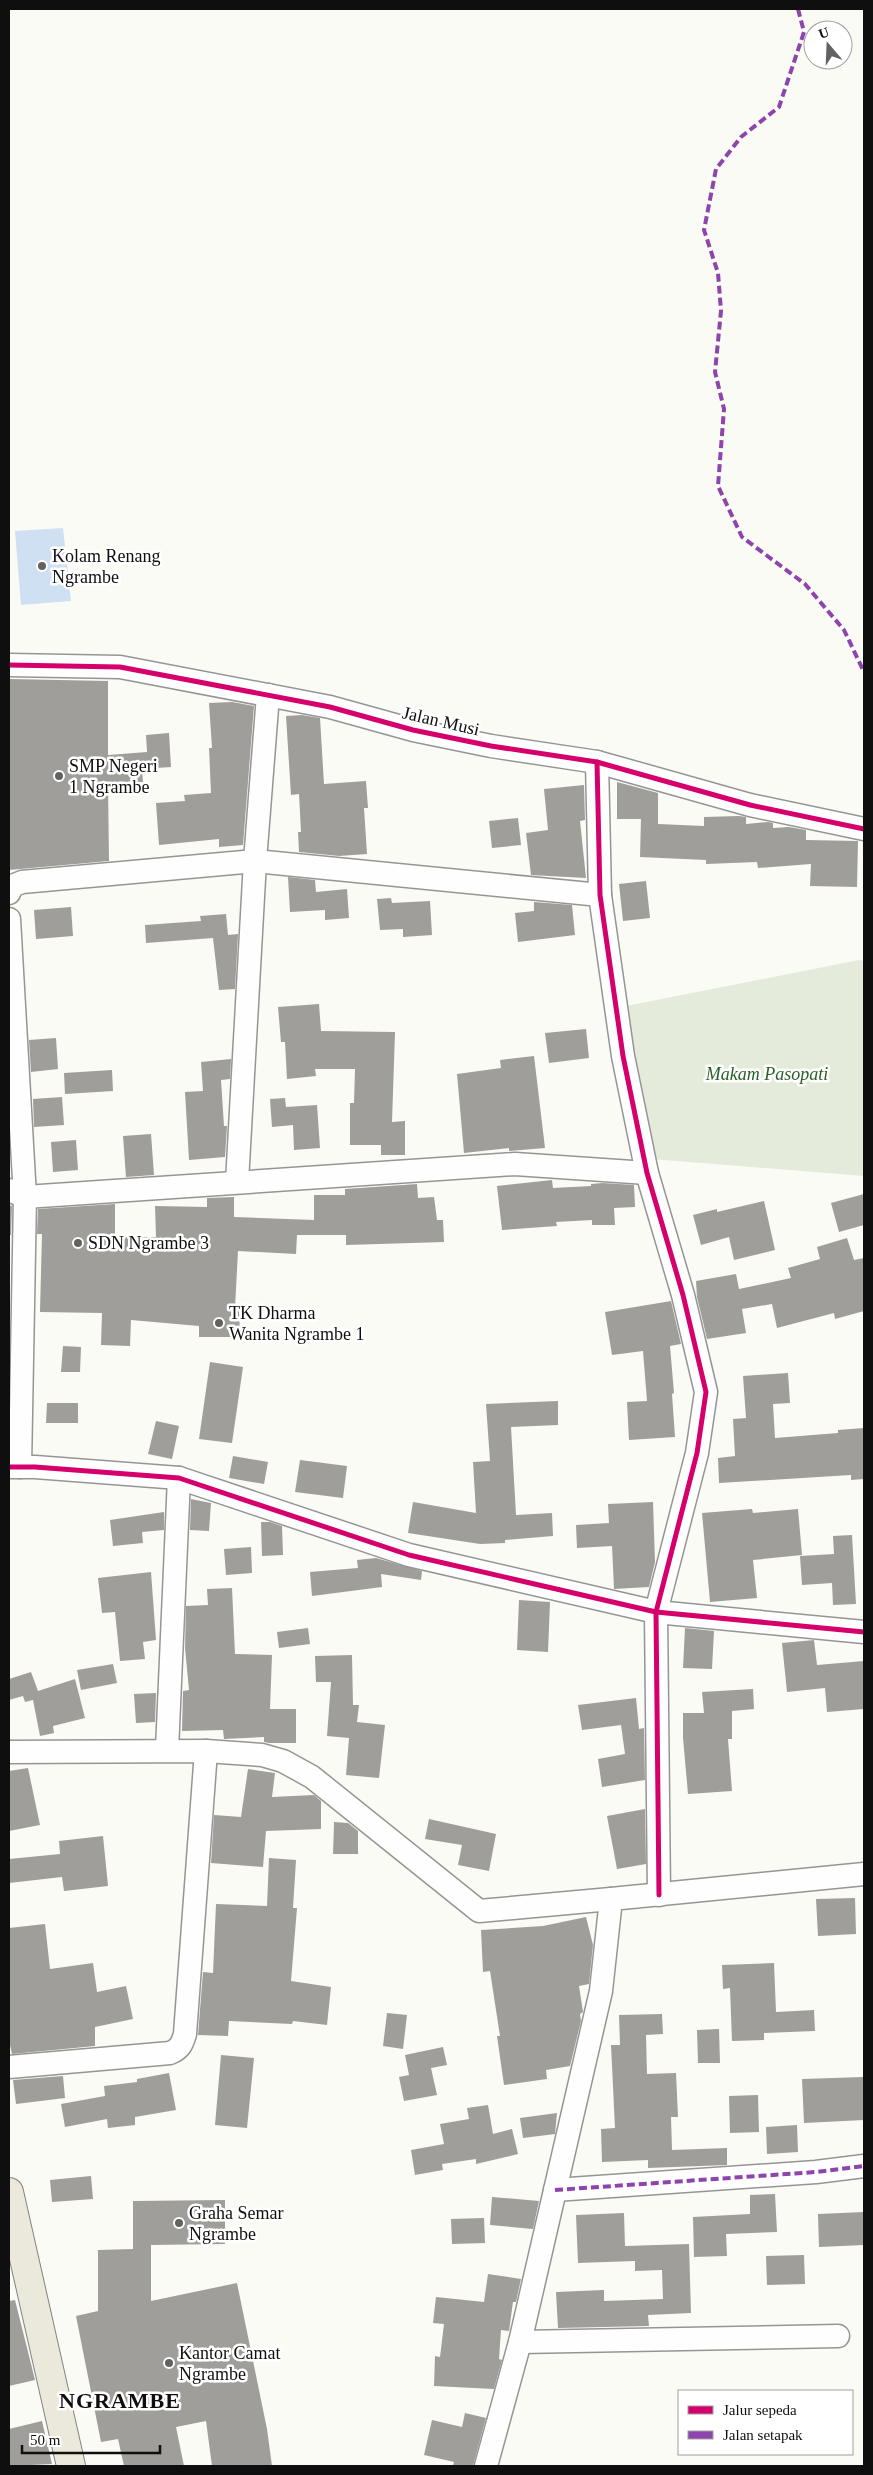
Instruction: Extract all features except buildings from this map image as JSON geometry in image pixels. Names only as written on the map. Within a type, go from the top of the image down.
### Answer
[{"type":"main road","points":[[9,2192],[71,2466]]},
{"type":"street","name":"Jalan Musi","points":[[9,665],[120,667],[268,695],[330,707],[414,730],[491,746],[597,762],[750,805],[864,829]]},
{"type":"street","points":[[237,1182],[255,861],[268,695]]},
{"type":"street","points":[[597,762],[600,895],[622,1056],[647,1173],[683,1295],[706,1392],[697,1453],[656,1612],[659,1895]]},
{"type":"street","points":[[9,893],[12,886],[22,882],[255,861],[600,895]]},
{"type":"street","points":[[9,919],[17,1194],[14,1467],[178,1478],[410,1555],[656,1612],[864,1632]]},
{"type":"street","points":[[17,1194],[515,1164],[647,1173]]},
{"type":"street","points":[[167,1750],[178,1478]]},
{"type":"street","points":[[9,2067],[170,2053],[178,2050],[182,2044],[186,2034],[206,1751]]},
{"type":"street","points":[[9,1752],[206,1751],[262,1755],[283,1761],[312,1777],[479,1911],[864,1874]]},
{"type":"street","points":[[486,2466],[520,2342],[601,1990],[611,1899]]},
{"type":"street","points":[[555,2190],[816,2172],[864,2166]]},
{"type":"street","points":[[520,2342],[838,2336]]},
{"type":"green space","name":"Makam Pasopati","points":[[859,960],[864,961],[864,1176],[651,1159],[621,1007]]},
{"type":"water","name":"Kolam Renang Ngrambe","points":[[63,528],[71,601],[21,605],[15,531]]},
{"type":"marked path","points":[[798,9],[804,32],[779,107],[741,137],[716,169],[704,230],[718,273],[721,311],[715,372],[724,409],[718,486],[742,537],[805,584],[844,630],[864,672]]},
{"type":"marked path","points":[[555,2190],[816,2172],[864,2166]]},
{"type":"cycle path","points":[[9,665],[120,667],[330,707],[413,730],[491,746],[597,762],[750,805],[864,829]]},
{"type":"cycle path","points":[[597,762],[600,895],[623,1056],[647,1173],[683,1295],[706,1392],[697,1453],[656,1612],[659,1895]]},
{"type":"cycle path","points":[[9,1467],[35,1467],[179,1478],[409,1555],[656,1612],[864,1632]]},
{"type":"place","name":"Kolam Renang Ngrambe","points":[[42,566]]},
{"type":"place","name":"SMP Negeri 1 Ngrambe","points":[[59,776]]},
{"type":"place","name":"SDN Ngrambe 3","points":[[78,1243]]},
{"type":"place","name":"TK Dharma Wanita Ngrambe 1","points":[[219,1323]]},
{"type":"place","name":"Graha Semar Ngrambe","points":[[179,2223]]},
{"type":"place","name":"Kantor Camat Ngrambe","points":[[169,2363]]},
{"type":"district","name":"NGRAMBE","points":[[120,2400]]}]
